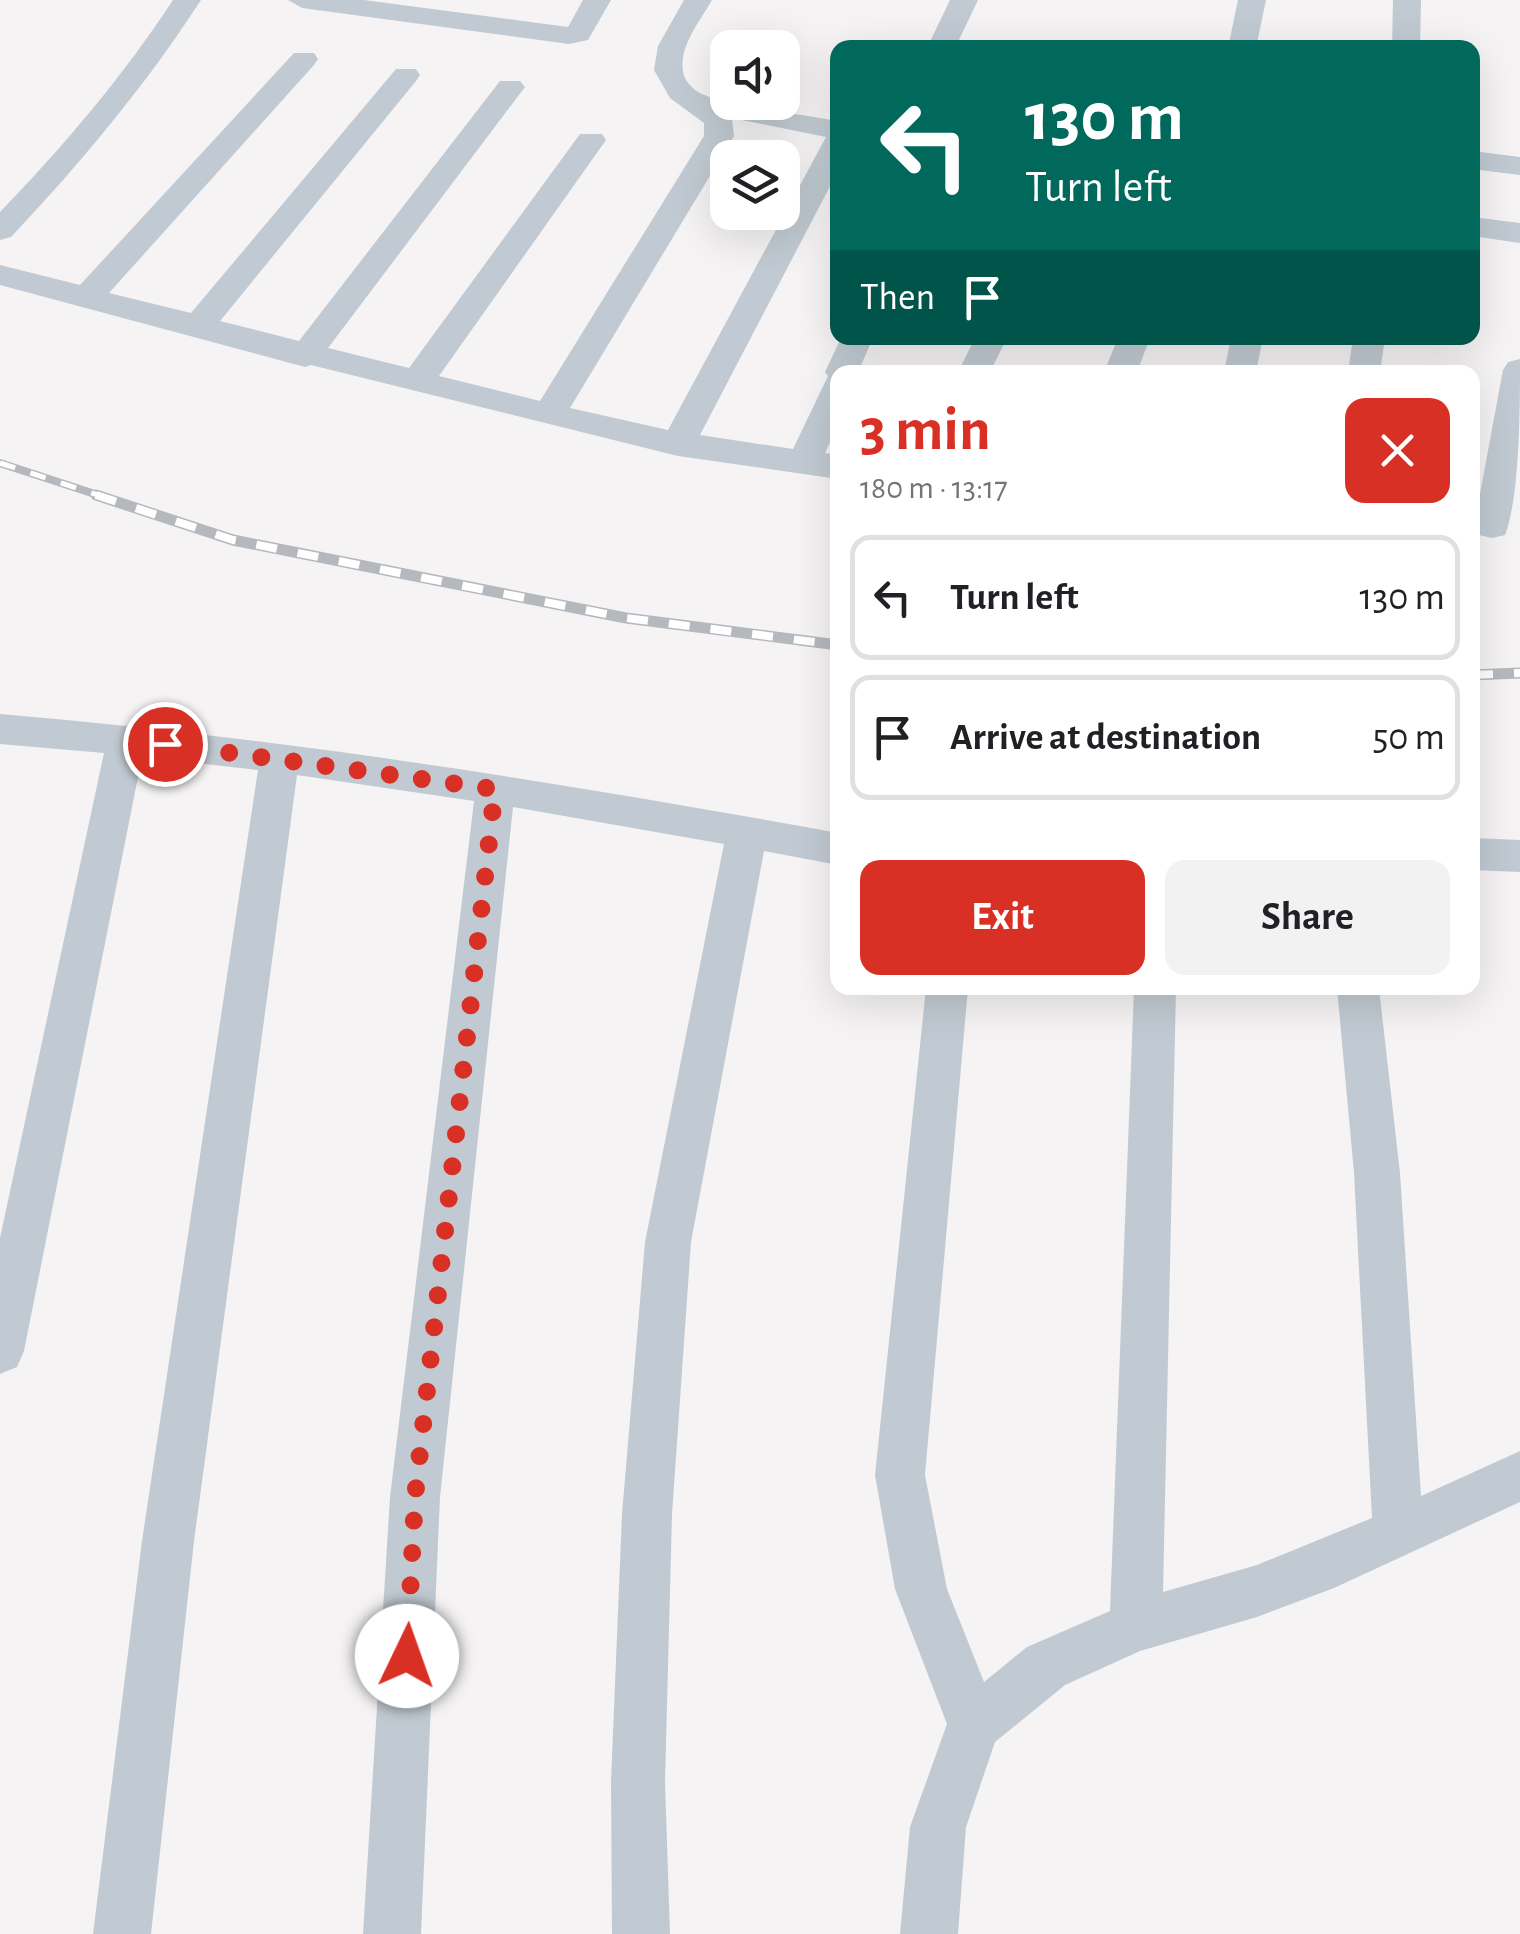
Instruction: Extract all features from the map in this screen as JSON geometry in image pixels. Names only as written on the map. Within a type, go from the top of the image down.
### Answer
[{"type":"street","points":[[0,230],[61,164],[161,40],[187,0]]},
{"type":"street","points":[[302,0],[573,36],[596,0]]},
{"type":"street","points":[[549,415],[719,136],[720,120],[670,82],[666,70],[667,58],[698,0]]},
{"type":"street","points":[[945,40],[964,0]]},
{"type":"street","points":[[1244,40],[1252,0]]},
{"type":"street","points":[[1406,40],[1408,0]]},
{"type":"street","points":[[86,298],[304,59]]},
{"type":"street","points":[[197,327],[406,75]]},
{"type":"street","points":[[306,356],[510,87]]},
{"type":"street","points":[[695,102],[830,128]]},
{"type":"street","points":[[417,382],[591,140]]},
{"type":"street","points":[[678,444],[830,156]]},
{"type":"street","points":[[1480,161],[1520,166]]},
{"type":"street","points":[[1480,227],[1520,233]]},
{"type":"street","points":[[0,275],[306,356],[678,444],[821,465],[830,422]]},
{"type":"street","points":[[1495,526],[1520,370]]},
{"type":"street","points":[[0,730],[126,739],[280,758],[495,789],[830,847]]},
{"type":"street","points":[[0,1351],[126,739]]},
{"type":"street","points":[[122,1934],[168,1541],[280,758]]},
{"type":"street","points":[[392,1934],[415,1497],[495,789]]},
{"type":"street","points":[[641,1934],[638,1782],[647,1514],[668,1242],[747,832]]},
{"type":"street","points":[[1480,854],[1520,856]]},
{"type":"street","points":[[946,995],[900,1474],[921,1589],[974,1724]]},
{"type":"street","points":[[1136,1626],[1155,995]]},
{"type":"street","points":[[1359,995],[1377,1172],[1398,1534]]},
{"type":"street","points":[[930,1934],[938,1828],[974,1724],[1046,1666],[1136,1626],[1257,1591],[1398,1534],[1520,1476]]},
{"type":"railway","points":[[0,463],[104,497]]},
{"type":"railway","points":[[96,495],[233,540],[626,618],[830,644]]},
{"type":"railway","points":[[1480,675],[1520,673]]},
{"type":"route","points":[[165,744],[495,789],[415,1497],[407,1656]]}]
